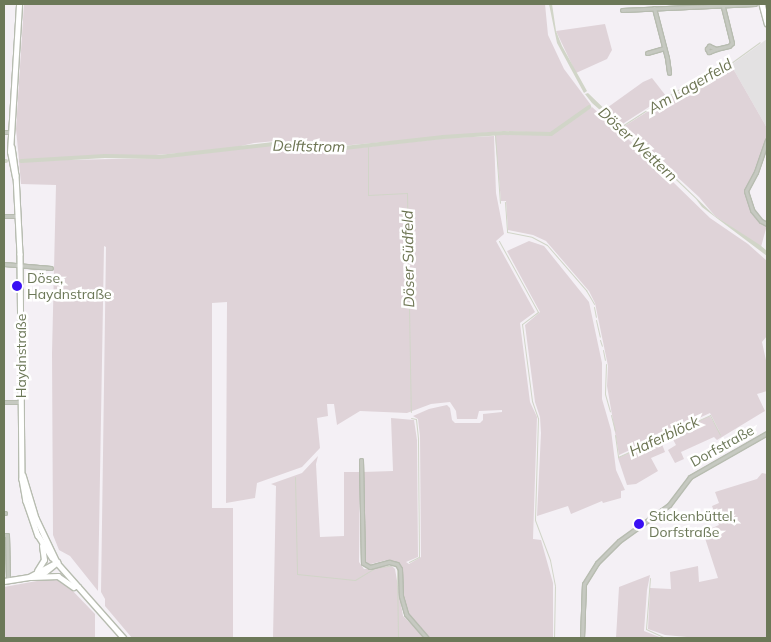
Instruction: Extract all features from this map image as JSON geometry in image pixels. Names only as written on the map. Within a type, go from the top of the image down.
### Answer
[{"type":"street","name":"Haydnstraße","points":[[19,4],[11,132],[19,216],[22,479],[27,506],[41,542],[57,562]]},
{"type":"street","points":[[622,10],[723,7],[755,4]]},
{"type":"street","points":[[762,4],[767,23]]},
{"type":"street","points":[[716,49],[729,46],[732,42],[723,7]]},
{"type":"street","points":[[654,8],[669,73]]},
{"type":"street","points":[[647,53],[664,48]]},
{"type":"street","points":[[4,132],[11,132]]},
{"type":"street","points":[[767,140],[746,191],[752,210],[761,221],[767,224]]},
{"type":"street","points":[[4,216],[19,216]]},
{"type":"street","points":[[4,264],[51,268]]},
{"type":"street","points":[[4,402],[21,402]]},
{"type":"street","name":"Dorfstraße","points":[[582,638],[584,584],[587,575],[605,554],[665,508],[690,477],[767,434]]},
{"type":"street","points":[[360,460],[363,563],[370,567],[389,562],[397,564],[400,569],[401,596],[406,614],[428,638]]},
{"type":"street","name":"Haydnstraße","points":[[23,475],[36,518],[57,562]]},
{"type":"street","points":[[4,535],[7,535],[6,580],[58,576],[74,587],[79,587]]},
{"type":"street","points":[[29,577],[42,564],[44,555],[41,542]]},
{"type":"street","points":[[29,577],[57,562]]},
{"type":"street","points":[[36,577],[49,570],[57,562]]},
{"type":"street","points":[[57,562],[124,638]]},
{"type":"shaded area","points":[[24,4],[545,4],[548,35],[564,69],[591,105],[551,133],[505,131],[340,146],[325,142],[276,141],[254,143],[228,149],[156,155],[85,156],[19,160],[16,129]]},
{"type":"shaded area","points":[[549,4],[552,4],[556,31],[562,46],[587,91],[584,93],[557,43]]},
{"type":"shaded area","points":[[605,24],[612,50],[607,59],[576,73],[556,31]]},
{"type":"shaded area","points":[[767,39],[767,128],[731,65]]},
{"type":"shaded area","points":[[731,65],[767,128],[765,147],[746,191],[752,211],[762,224],[767,225],[761,247],[715,216],[699,197],[623,127],[699,79],[719,73]]},
{"type":"shaded area","points":[[652,78],[666,96],[621,125],[604,110],[643,82]]},
{"type":"shaded area","points":[[588,93],[715,216],[760,245],[767,251],[767,256],[702,207],[633,139],[592,103],[585,94]]},
{"type":"shaded area","points":[[592,107],[637,147],[710,218],[748,244],[767,261],[767,336],[762,342],[767,365],[767,391],[757,394],[765,411],[717,440],[714,437],[681,452],[684,459],[675,463],[668,450],[676,445],[670,434],[710,416],[721,435],[710,413],[619,455],[607,386],[608,366],[595,303],[589,291],[546,241],[533,235],[508,230],[506,201],[501,201],[495,135],[552,134]]},
{"type":"shaded area","points":[[494,136],[496,193],[504,234],[496,241],[535,312],[520,323],[530,402],[537,417],[533,539],[541,540],[553,583],[553,638],[429,638],[410,618],[405,607],[400,565],[387,560],[367,565],[363,561],[363,472],[393,471],[391,418],[414,420],[417,440],[418,557],[406,562],[409,564],[421,557],[420,436],[418,419],[413,416],[429,409],[447,405],[450,408],[452,420],[455,423],[480,423],[483,420],[483,414],[502,412],[502,410],[479,411],[477,419],[457,419],[456,411],[450,402],[431,404],[407,413],[360,411],[337,425],[334,404],[327,404],[328,416],[317,418],[320,448],[302,467],[257,483],[255,498],[226,503],[227,302],[212,303],[212,508],[233,508],[233,638],[132,638],[105,606],[105,599],[101,592],[106,247],[104,246],[98,591],[70,556],[59,550],[53,535],[52,353],[56,185],[21,184],[19,161],[159,158],[271,145],[326,145],[334,148],[357,148],[447,138]]},
{"type":"shaded area","points":[[529,241],[544,246],[589,302],[602,363],[602,399],[611,430],[616,470],[625,490],[621,491],[621,498],[603,503],[602,501],[571,514],[568,506],[537,516],[540,417],[535,402],[525,325],[540,312],[507,251]]},
{"type":"shaded area","points":[[660,439],[665,452],[651,458],[658,471],[636,484],[627,485],[618,458]]},
{"type":"shaded area","points":[[318,456],[316,464],[320,537],[344,536],[344,472],[360,472],[359,562],[364,569],[392,566],[395,569],[403,616],[426,638],[273,638],[276,486],[271,484],[302,473]]},
{"type":"shaded area","points":[[762,473],[767,474],[767,638],[698,638],[665,635],[648,629],[650,588],[671,589],[670,572],[698,566],[699,582],[718,578],[703,532],[719,525],[712,506],[719,503],[715,492],[757,479]]},
{"type":"shaded area","points":[[650,575],[644,631],[662,638],[616,638],[619,587]]},
{"type":"shaded area","points":[[48,579],[58,580],[68,586],[95,614],[95,638],[4,638],[4,587]]},
{"type":"waterway","name":"Am Lagerfeld","points":[[622,126],[698,77],[720,71],[760,42]]},
{"type":"waterway","name":"Delftstrom","points":[[21,161],[105,156],[159,157],[282,143],[324,144],[344,148],[443,137],[504,133],[551,134],[589,107]]},
{"type":"waterway","points":[[495,135],[500,203]]},
{"type":"waterway","name":"Döser Südfeld","points":[[368,147],[368,195],[407,193],[411,412]]},
{"type":"waterway","name":"Haferblöck","points":[[505,202],[507,232],[532,237],[547,245],[586,290],[594,304]]},
{"type":"waterway","points":[[499,241],[538,312],[522,324],[532,401],[538,418],[535,520],[550,560],[555,586],[554,638]]},
{"type":"waterway","name":"Haferblöck","points":[[594,307],[596,317]]},
{"type":"waterway","name":"Haferblöck","points":[[596,320],[600,337]]},
{"type":"waterway","name":"Haferblöck","points":[[600,340],[602,346]]},
{"type":"waterway","name":"Haferblöck","points":[[603,350],[605,360]]},
{"type":"waterway","name":"Haferblöck","points":[[606,364],[605,394],[610,411]]},
{"type":"waterway","name":"Haferblöck","points":[[611,415],[615,431]]},
{"type":"waterway","name":"Haferblöck","points":[[615,435],[618,457],[710,415],[720,435]]},
{"type":"waterway","name":"Döser Südfeld","points":[[409,562],[419,557],[418,438],[416,419],[411,418]]},
{"type":"waterway","points":[[295,477],[297,574],[355,580],[375,568],[394,565],[397,568],[398,638]]},
{"type":"waterway","points":[[650,578],[646,629],[663,637],[677,638]]},
{"type":"place","name":"Döse, Haydnstraße","points":[[17,286]]},
{"type":"place","name":"Stickenbüttel, Dorfstraße","points":[[639,524]]},
{"type":"water label","name":"Döser Wettern","points":[[638,144]]}]
